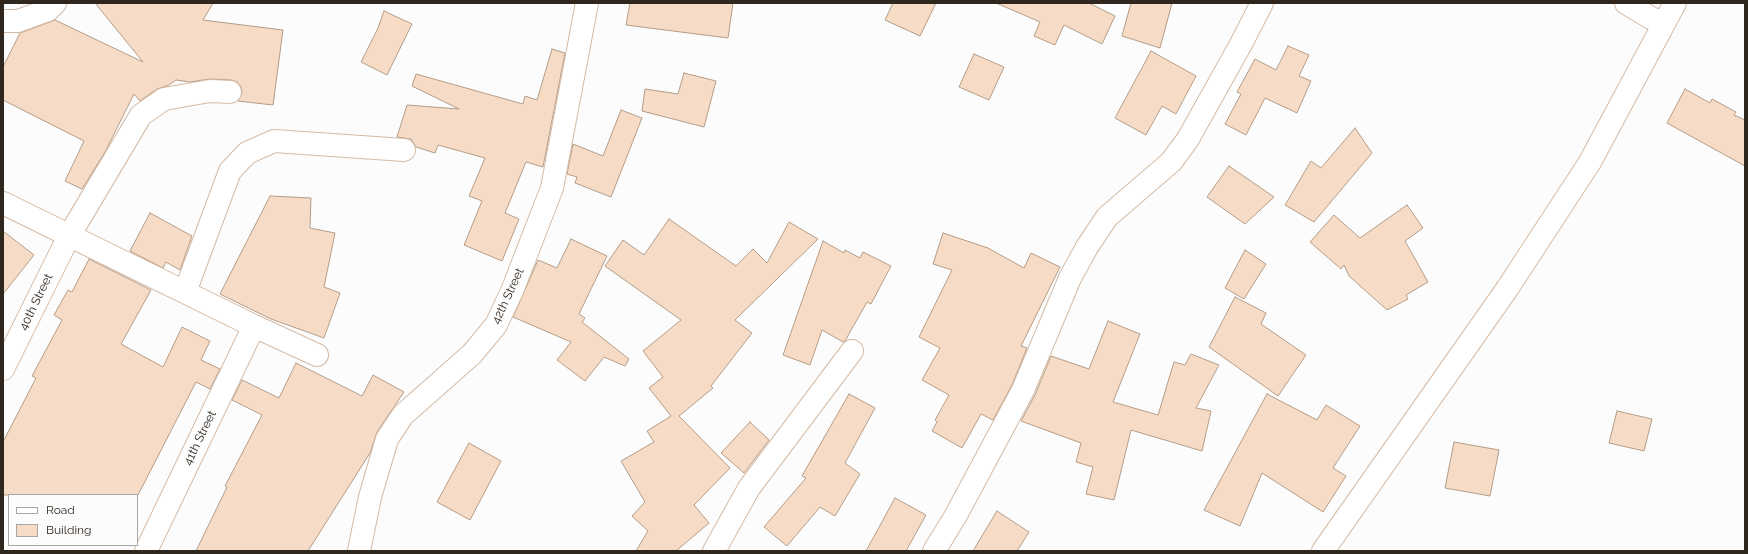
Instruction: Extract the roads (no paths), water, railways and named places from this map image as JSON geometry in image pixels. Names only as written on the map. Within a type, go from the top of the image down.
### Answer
[{"type":"street","points":[[3,21],[18,21],[48,10],[55,3]]},
{"type":"street","name":"42th Street","points":[[359,551],[370,497],[387,439],[402,415],[472,354],[496,325],[512,291],[552,188],[587,3]]},
{"type":"street","points":[[934,551],[955,517],[1023,390],[1070,278],[1087,247],[1107,217],[1171,162],[1188,139],[1262,3]]},
{"type":"street","points":[[1626,3],[1651,18],[1664,23]]},
{"type":"street","points":[[1323,551],[1507,289],[1586,168],[1675,3]]},
{"type":"street","name":"40th Street","points":[[3,368],[69,236],[140,115],[164,99],[210,92],[230,92]]},
{"type":"street","points":[[185,292],[230,172],[247,153],[274,140],[404,150]]},
{"type":"street","points":[[3,203],[316,355]]},
{"type":"street","name":"41th Street","points":[[146,551],[254,326]]},
{"type":"street","points":[[714,551],[749,488],[852,351]]}]
